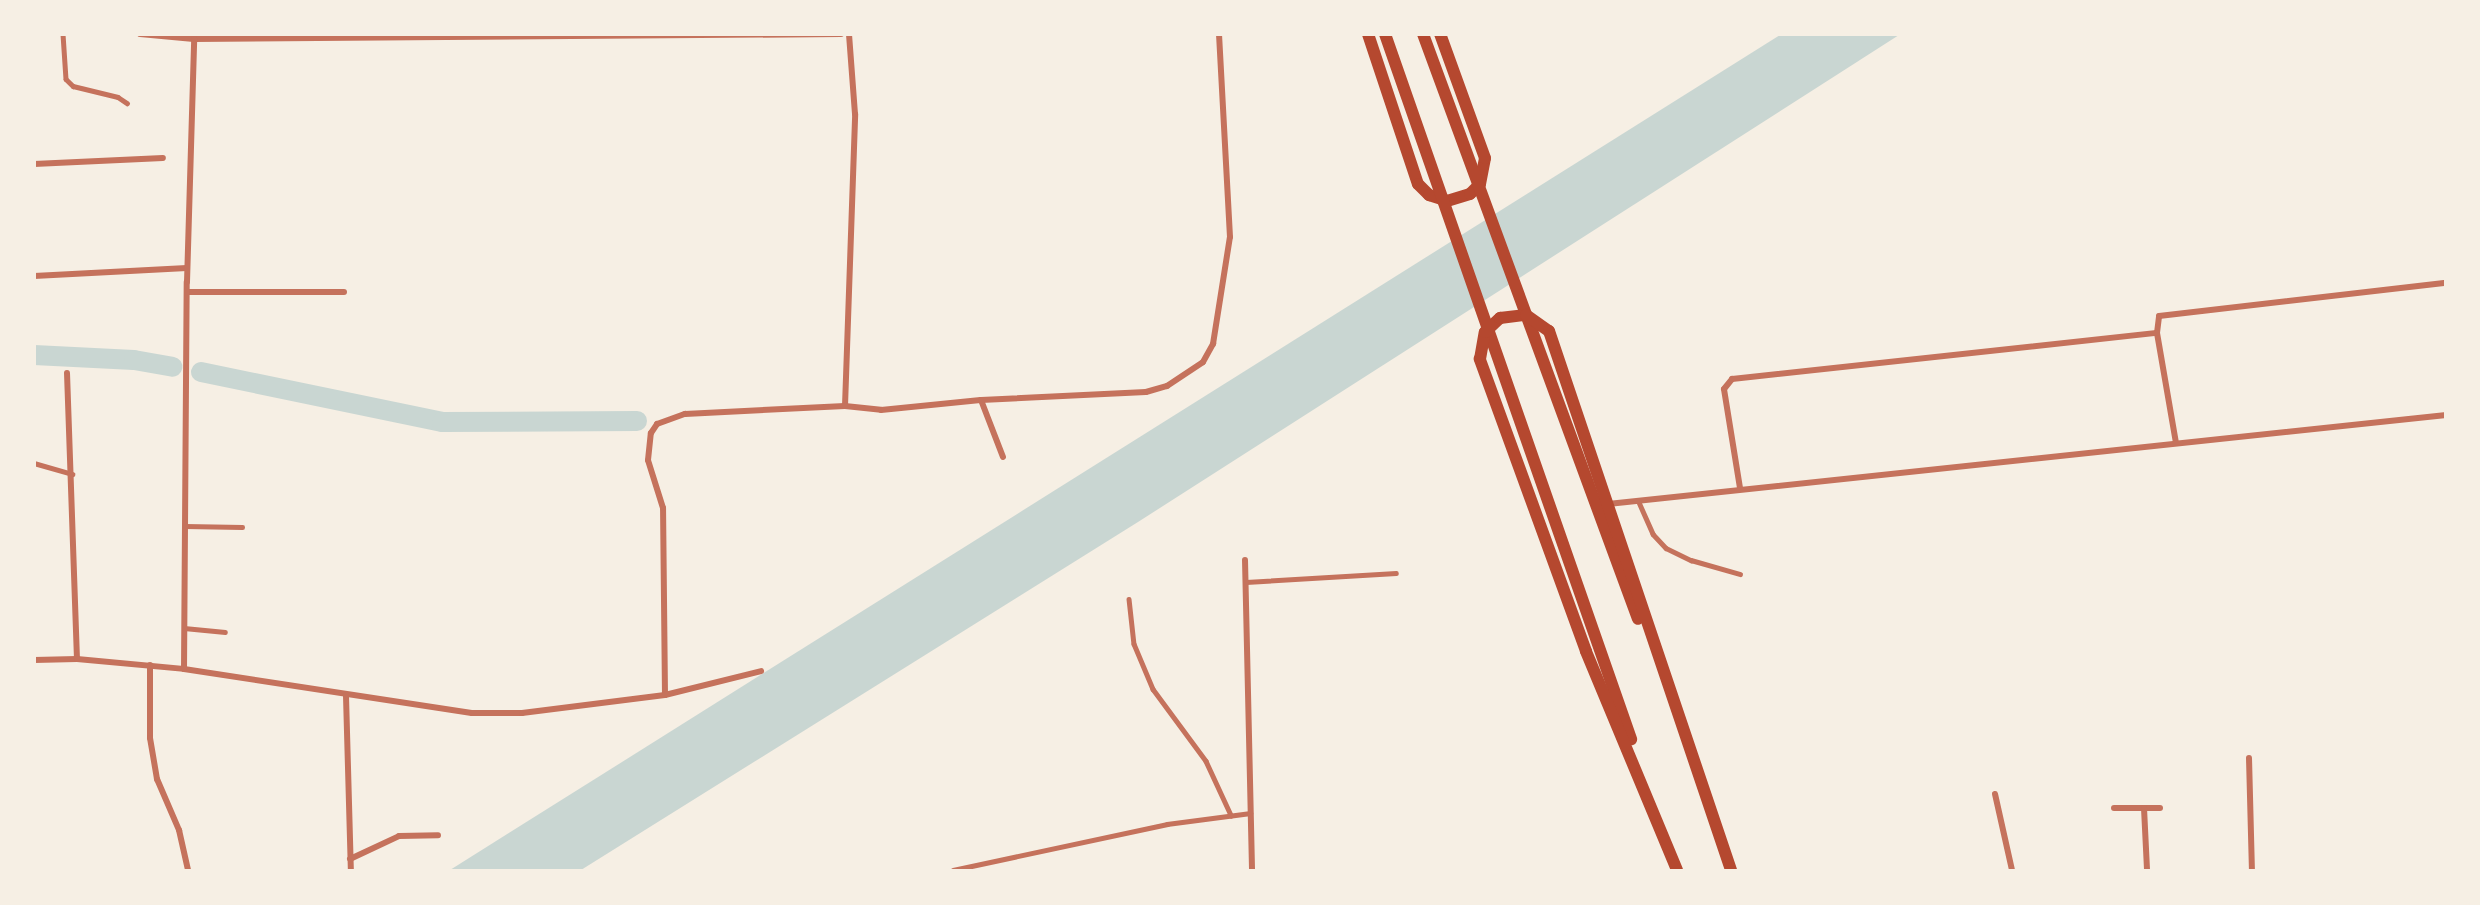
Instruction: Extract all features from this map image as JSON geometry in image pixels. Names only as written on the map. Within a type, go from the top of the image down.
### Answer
[{"type":"main road","points":[[1368,34],[1418,184],[1429,195],[1447,201],[1459,200],[1479,184],[1485,158],[1440,34]]},
{"type":"main road","points":[[1385,34],[1593,634],[1678,870]]},
{"type":"main road","points":[[1423,34],[1730,870]]},
{"type":"main road","points":[[1678,870],[1586,651],[1480,359],[1480,342],[1493,322],[1514,314],[1527,315],[1549,331],[1730,870]]},
{"type":"street","points":[[140,34],[194,39],[246,36],[841,34]]},
{"type":"street","points":[[844,406],[855,114],[849,34]]},
{"type":"street","points":[[665,695],[663,508],[648,460],[651,433],[657,424],[685,414],[844,406],[881,410],[981,400],[1146,392],[1167,386],[1203,362],[1213,344],[1230,237],[1219,34]]},
{"type":"street","points":[[184,669],[187,268],[194,39]]},
{"type":"street","points":[[34,164],[163,158]]},
{"type":"street","points":[[34,276],[187,268]]},
{"type":"street","points":[[2176,443],[2157,333],[2156,319],[2160,315],[2445,284]]},
{"type":"street","points":[[187,292],[344,292]]},
{"type":"street","points":[[1740,488],[1724,389],[1732,380],[2157,333]]},
{"type":"street","points":[[67,373],[77,659]]},
{"type":"street","points":[[981,400],[1003,457]]},
{"type":"street","points":[[1608,504],[1740,488],[2445,415]]},
{"type":"street","points":[[1245,560],[1252,870]]},
{"type":"street","points":[[34,660],[77,659],[184,669],[346,696],[472,713],[522,712],[665,695],[761,671]]},
{"type":"street","points":[[150,665],[150,738],[157,779],[179,831],[188,870]]},
{"type":"street","points":[[346,696],[351,870]]},
{"type":"street","points":[[2249,758],[2252,870]]},
{"type":"street","points":[[1995,794],[2012,870]]},
{"type":"street","points":[[2114,808],[2160,808]]},
{"type":"street","points":[[2144,808],[2147,870]]},
{"type":"street","points":[[350,859],[399,836],[438,835]]},
{"type":"lane","points":[[63,34],[66,79],[73,86],[118,97],[127,103]]},
{"type":"lane","points":[[34,463],[72,474]]},
{"type":"lane","points":[[1638,500],[1653,534],[1666,548],[1691,560],[1740,574]]},
{"type":"lane","points":[[185,526],[242,527]]},
{"type":"lane","points":[[1246,582],[1396,573]]},
{"type":"lane","points":[[1129,599],[1134,644],[1153,688],[1206,761],[1231,815]]},
{"type":"lane","points":[[184,628],[225,632]]},
{"type":"lane","points":[[953,870],[1167,824],[1250,813]]},
{"type":"shaded area","points":[[1780,35],[1899,35],[1138,522],[581,870],[450,870]]},
{"type":"waterway","points":[[34,355],[134,360],[172,367]]},
{"type":"waterway","points":[[201,372],[442,422],[637,421]]}]
